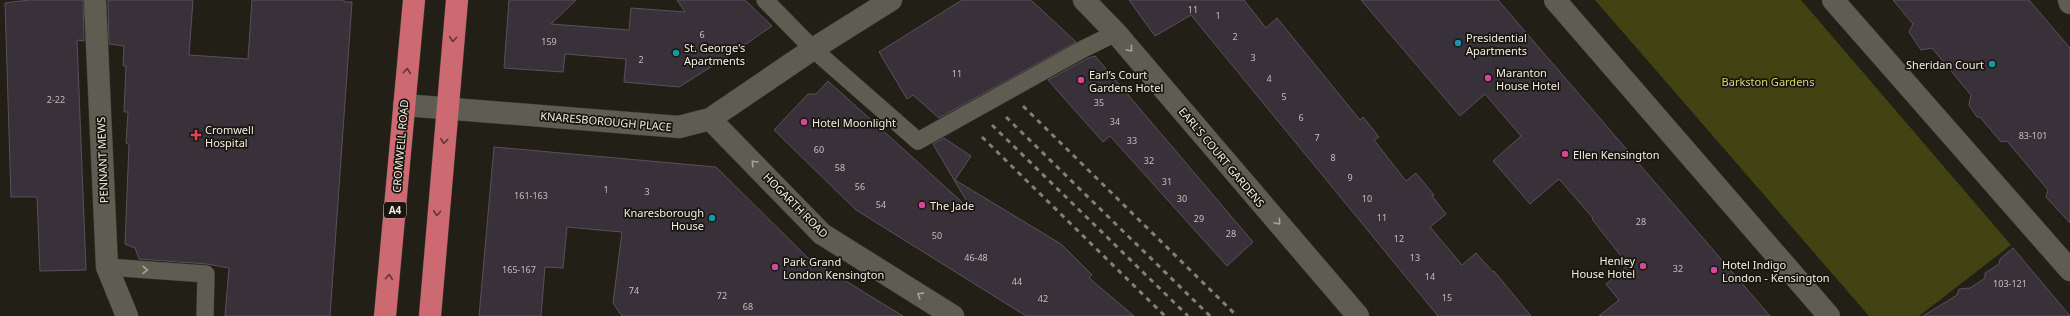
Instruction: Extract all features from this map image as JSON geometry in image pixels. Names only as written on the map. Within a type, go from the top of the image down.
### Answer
[{"type":"highway","name":"CROMWELL ROAD","points":[[385,316],[414,0]]},
{"type":"highway","points":[[430,316],[456,0]]},
{"type":"street","name":"PENNANT MEWS","points":[[95,0],[107,267],[126,316]]},
{"type":"street","name":"KNARESBOROUGH PLACE","points":[[404,105],[679,127],[710,119],[813,49],[891,0]]},
{"type":"street","points":[[1832,0],[2070,270]]},
{"type":"street","name":"EARL'S COURT GARDENS","points":[[1086,1],[1116,32],[1358,316]]},
{"type":"street","points":[[1557,1],[1829,316]]},
{"type":"street","name":"HOGARTH ROAD","points":[[710,119],[822,234],[953,316]]},
{"type":"lane","points":[[765,0],[813,49],[918,141],[1116,32]]},
{"type":"lane","points":[[107,267],[206,274],[205,316]]},
{"type":"green space","name":"Barkston Gardens","points":[[1595,0],[1801,0],[2011,245],[1919,316],[1869,316]]},
{"type":"building","points":[[29,0],[83,0],[84,41],[77,40],[86,270],[40,271],[37,197],[11,197],[5,3]]},
{"type":"building","name":"Cromwell Hospital","points":[[108,0],[193,0],[189,55],[248,59],[252,0],[344,0],[344,2],[352,2],[330,316],[225,316],[229,268],[207,264],[139,259],[135,248],[125,244],[129,144],[126,143],[128,112],[124,112],[126,66],[123,66],[124,46],[109,44]]},
{"type":"building","points":[[509,0],[576,0],[551,24],[629,30],[631,8],[685,12],[677,0],[745,0],[772,26],[679,87],[624,82],[626,59],[565,54],[563,72],[504,68]]},
{"type":"building","points":[[962,0],[1031,0],[1076,42],[939,118],[913,95],[907,99],[879,52]]},
{"type":"building","points":[[1129,0],[1244,0],[1266,28],[1277,18],[1360,120],[1363,117],[1379,137],[1374,140],[1406,181],[1416,173],[1434,195],[1432,196],[1446,214],[1430,227],[1462,265],[1476,253],[1493,272],[1494,271],[1531,316],[1438,316],[1191,15],[1155,36]]},
{"type":"building","points":[[1361,0],[1498,0],[1770,316],[1599,316],[1619,300],[1606,284],[1628,265],[1592,219],[1593,218],[1559,179],[1530,204],[1493,161],[1521,136],[1485,94],[1460,116]]},
{"type":"building","points":[[1893,0],[2029,0],[2070,48],[2070,223],[2046,197],[2048,190],[2007,141],[2001,142],[1980,117],[1977,117],[1969,105],[1971,95],[1932,48],[1921,50],[1909,32],[1913,24]]},
{"type":"building","points":[[1095,56],[1253,242],[1227,266],[1110,136],[1103,142],[1048,80],[1088,58]]},
{"type":"building","points":[[828,81],[973,212],[933,144],[944,138],[971,156],[955,180],[1061,244],[1092,275],[1089,278],[1134,316],[1026,316],[856,210],[774,130],[808,94],[816,94]]},
{"type":"building","points":[[494,147],[716,167],[808,258],[903,316],[622,316],[613,303],[622,232],[567,227],[563,268],[545,267],[541,316],[479,316]]},
{"type":"building","points":[[2013,248],[2070,316],[1923,316],[1957,295],[1959,289],[1970,288],[1985,278],[1985,273],[1999,264],[2000,259]]},
{"type":"railway","points":[[1023,106],[1237,316]]},
{"type":"railway","points":[[1006,117],[1210,316]]},
{"type":"railway","points":[[992,125],[1188,316]]},
{"type":"railway","points":[[982,137],[1165,316]]},
{"type":"place","name":"Presidential Apartments","points":[[1458,43]]},
{"type":"place","name":"St. George's Apartments","points":[[676,53]]},
{"type":"place","name":"Sheridan Court","points":[[1992,64]]},
{"type":"place","name":"Maranton House Hotel","points":[[1488,78]]},
{"type":"place","name":"Earl’s Court Gardens Hotel","points":[[1081,80]]},
{"type":"place","name":"Hotel Moonlight","points":[[804,122]]},
{"type":"place","name":"Cromwell Hospital","points":[[196,135]]},
{"type":"place","name":"Ellen Kensington","points":[[1565,154]]},
{"type":"place","name":"The Jade","points":[[922,205]]},
{"type":"place","name":"Knaresborough House","points":[[712,218]]},
{"type":"place","name":"Henley House Hotel","points":[[1643,266]]},
{"type":"place","name":"Park Grand London Kensington","points":[[775,267]]},
{"type":"place","name":"Hotel Indigo London - Kensington","points":[[1714,270]]}]
